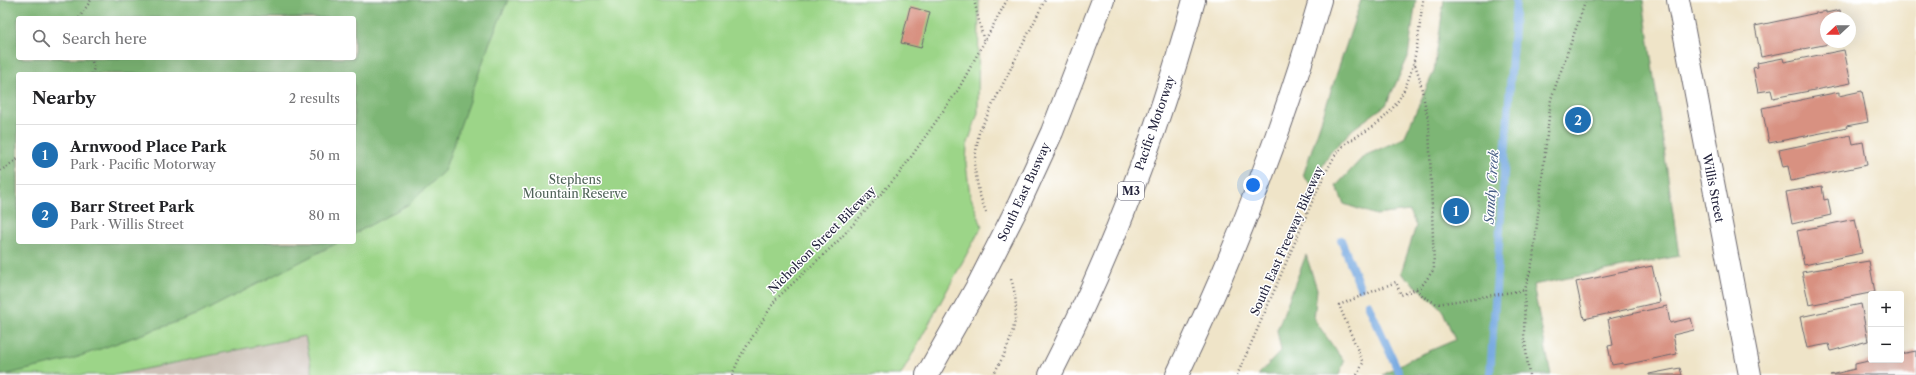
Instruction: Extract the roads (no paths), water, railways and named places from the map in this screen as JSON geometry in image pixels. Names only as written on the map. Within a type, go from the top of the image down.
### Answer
[{"type":"main road","name":"South East Busway","points":[[927,375],[978,285],[1018,206],[1052,132],[1103,0]]},
{"type":"main road","name":"Pacific Motorway","points":[[1050,375],[1092,286],[1126,204],[1154,131],[1194,0]]},
{"type":"main road","points":[[1177,375],[1240,234],[1299,73],[1320,0]]},
{"type":"main road","name":"Willis Street","points":[[1678,0],[1750,375]]},
{"type":"waterway","name":"Sandy Creek","points":[[1490,375],[1516,0]]},
{"type":"waterway","points":[[1341,240],[1360,287]]},
{"type":"waterway","points":[[1368,304],[1400,375]]},
{"type":"place","name":"Barr Street Park","points":[[1578,120]]},
{"type":"place","name":"Arnwood Place Park","points":[[1456,211]]},
{"type":"park label","name":"Stephens Mountain Reserve","points":[[575,187]]}]
